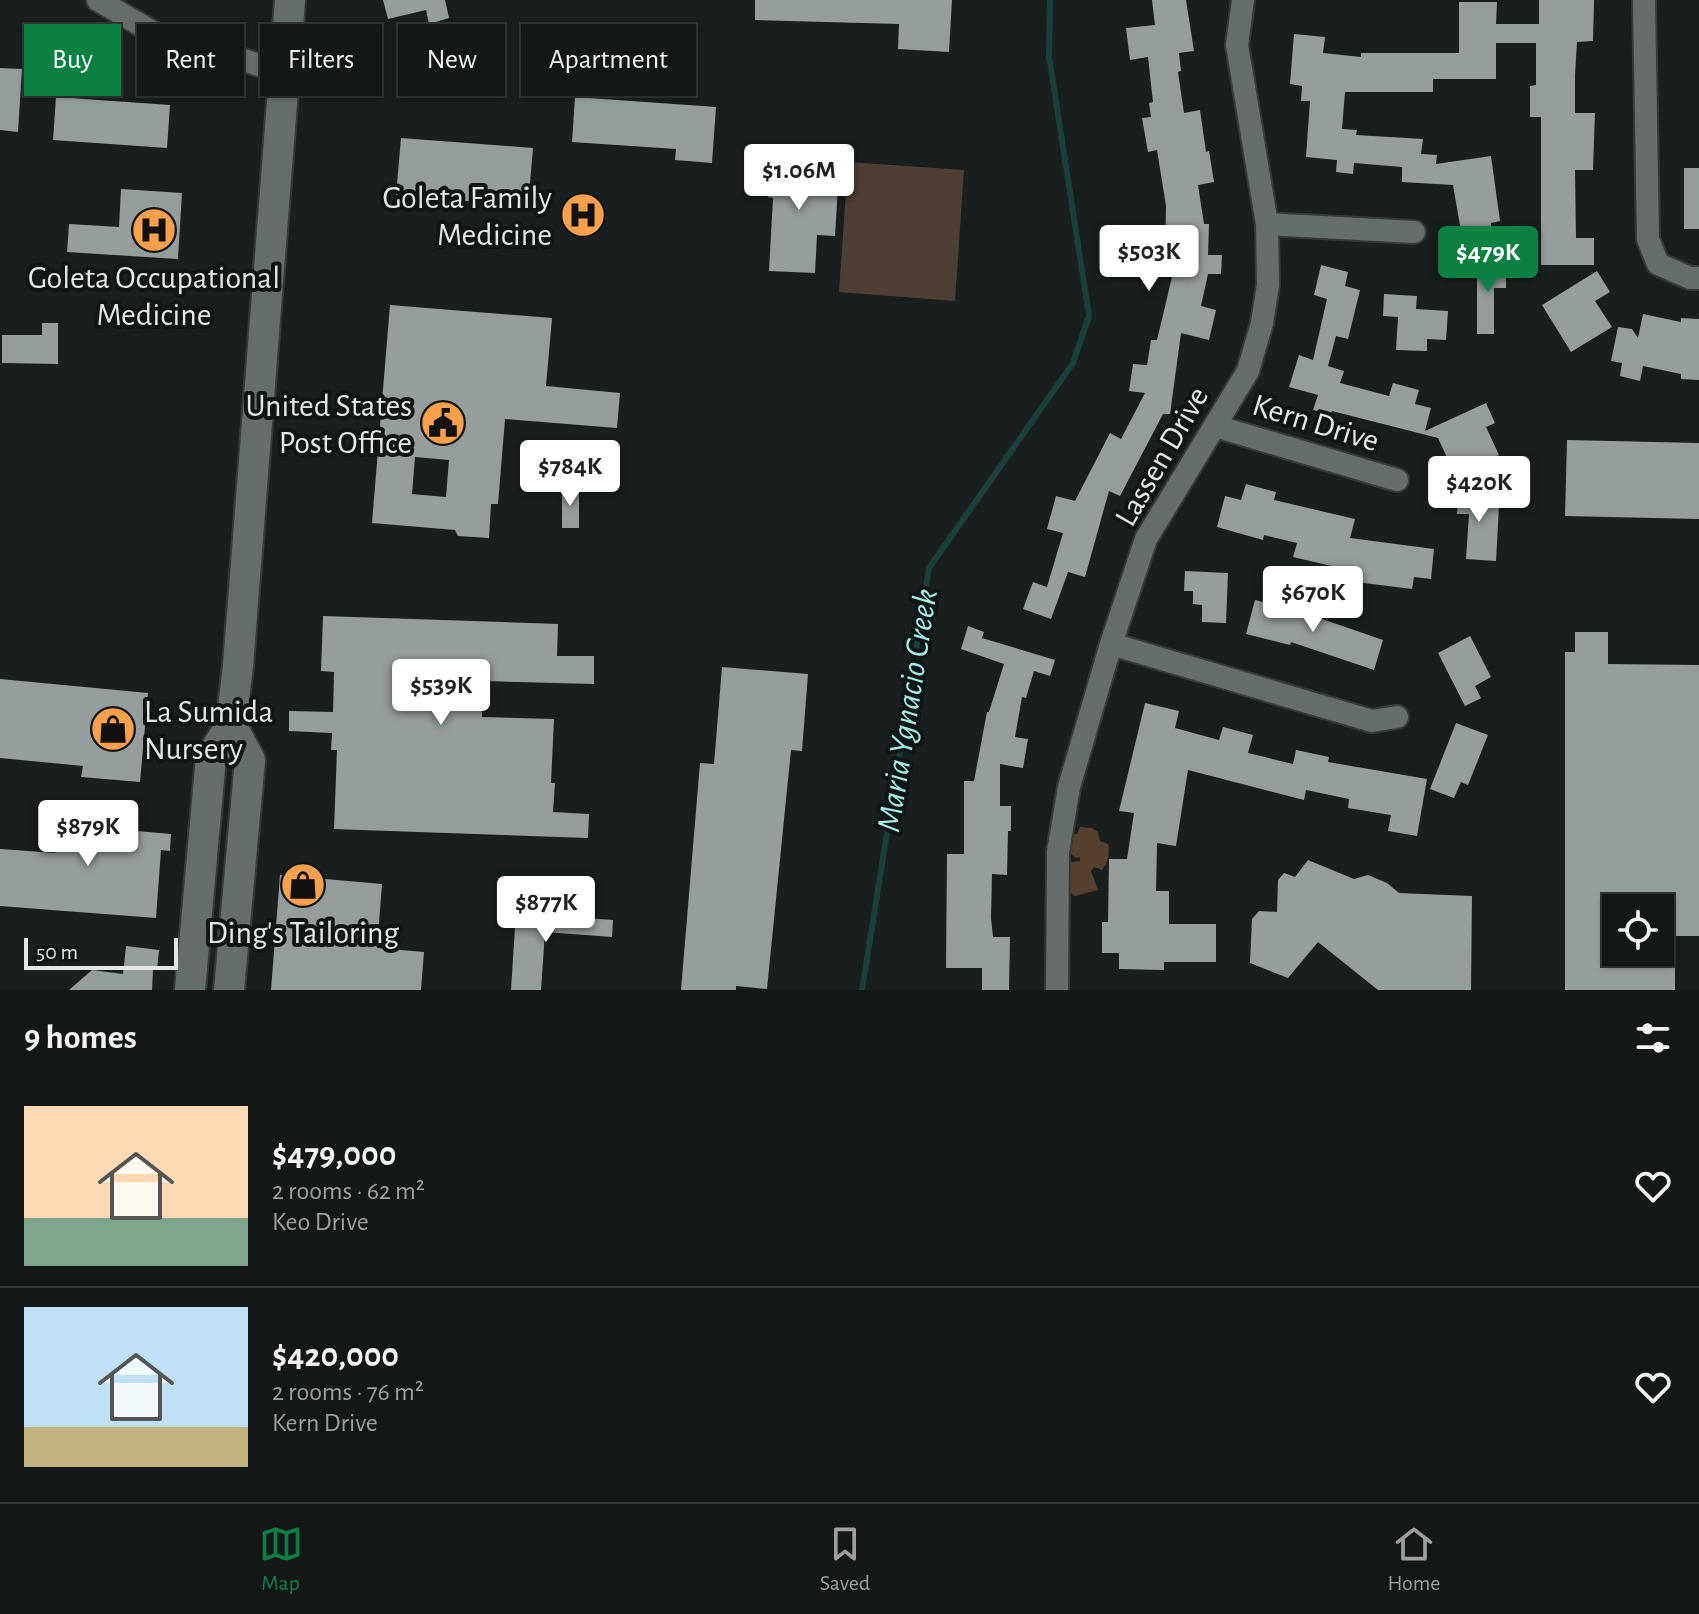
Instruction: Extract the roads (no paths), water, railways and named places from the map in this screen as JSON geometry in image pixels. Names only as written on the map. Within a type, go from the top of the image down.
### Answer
[{"type":"main road","points":[[288,24],[290,0]]},
{"type":"main road","points":[[190,990],[211,757],[231,725],[283,96]]},
{"type":"main road","points":[[229,990],[250,760],[231,725]]},
{"type":"street","points":[[98,0],[185,51],[241,59],[260,65]]},
{"type":"street","name":"Lassen Drive","points":[[1057,990],[1058,852],[1069,787],[1111,644],[1146,539],[1248,371],[1262,323],[1268,285],[1267,224],[1237,45],[1243,0]]},
{"type":"street","points":[[1644,0],[1648,239],[1658,264],[1690,278],[1699,278]]},
{"type":"street","points":[[1267,224],[1414,232]]},
{"type":"street","name":"Kern Drive","points":[[1215,426],[1397,480]]},
{"type":"street","points":[[1111,644],[1372,721],[1397,717]]},
{"type":"waterway","name":"Maria Ygnacio Creek","points":[[862,990],[929,568],[1073,363],[1089,316],[1049,56],[1050,0]]},
{"type":"place","name":"Goleta Family Medicine","points":[[583,215]]},
{"type":"place","name":"Goleta Occupational Medicine","points":[[154,230]]},
{"type":"place","name":"United States Post Office","points":[[443,423]]},
{"type":"place","name":"La Sumida Nursery","points":[[113,729]]},
{"type":"place","name":"Ding's Tailoring","points":[[303,885]]}]
